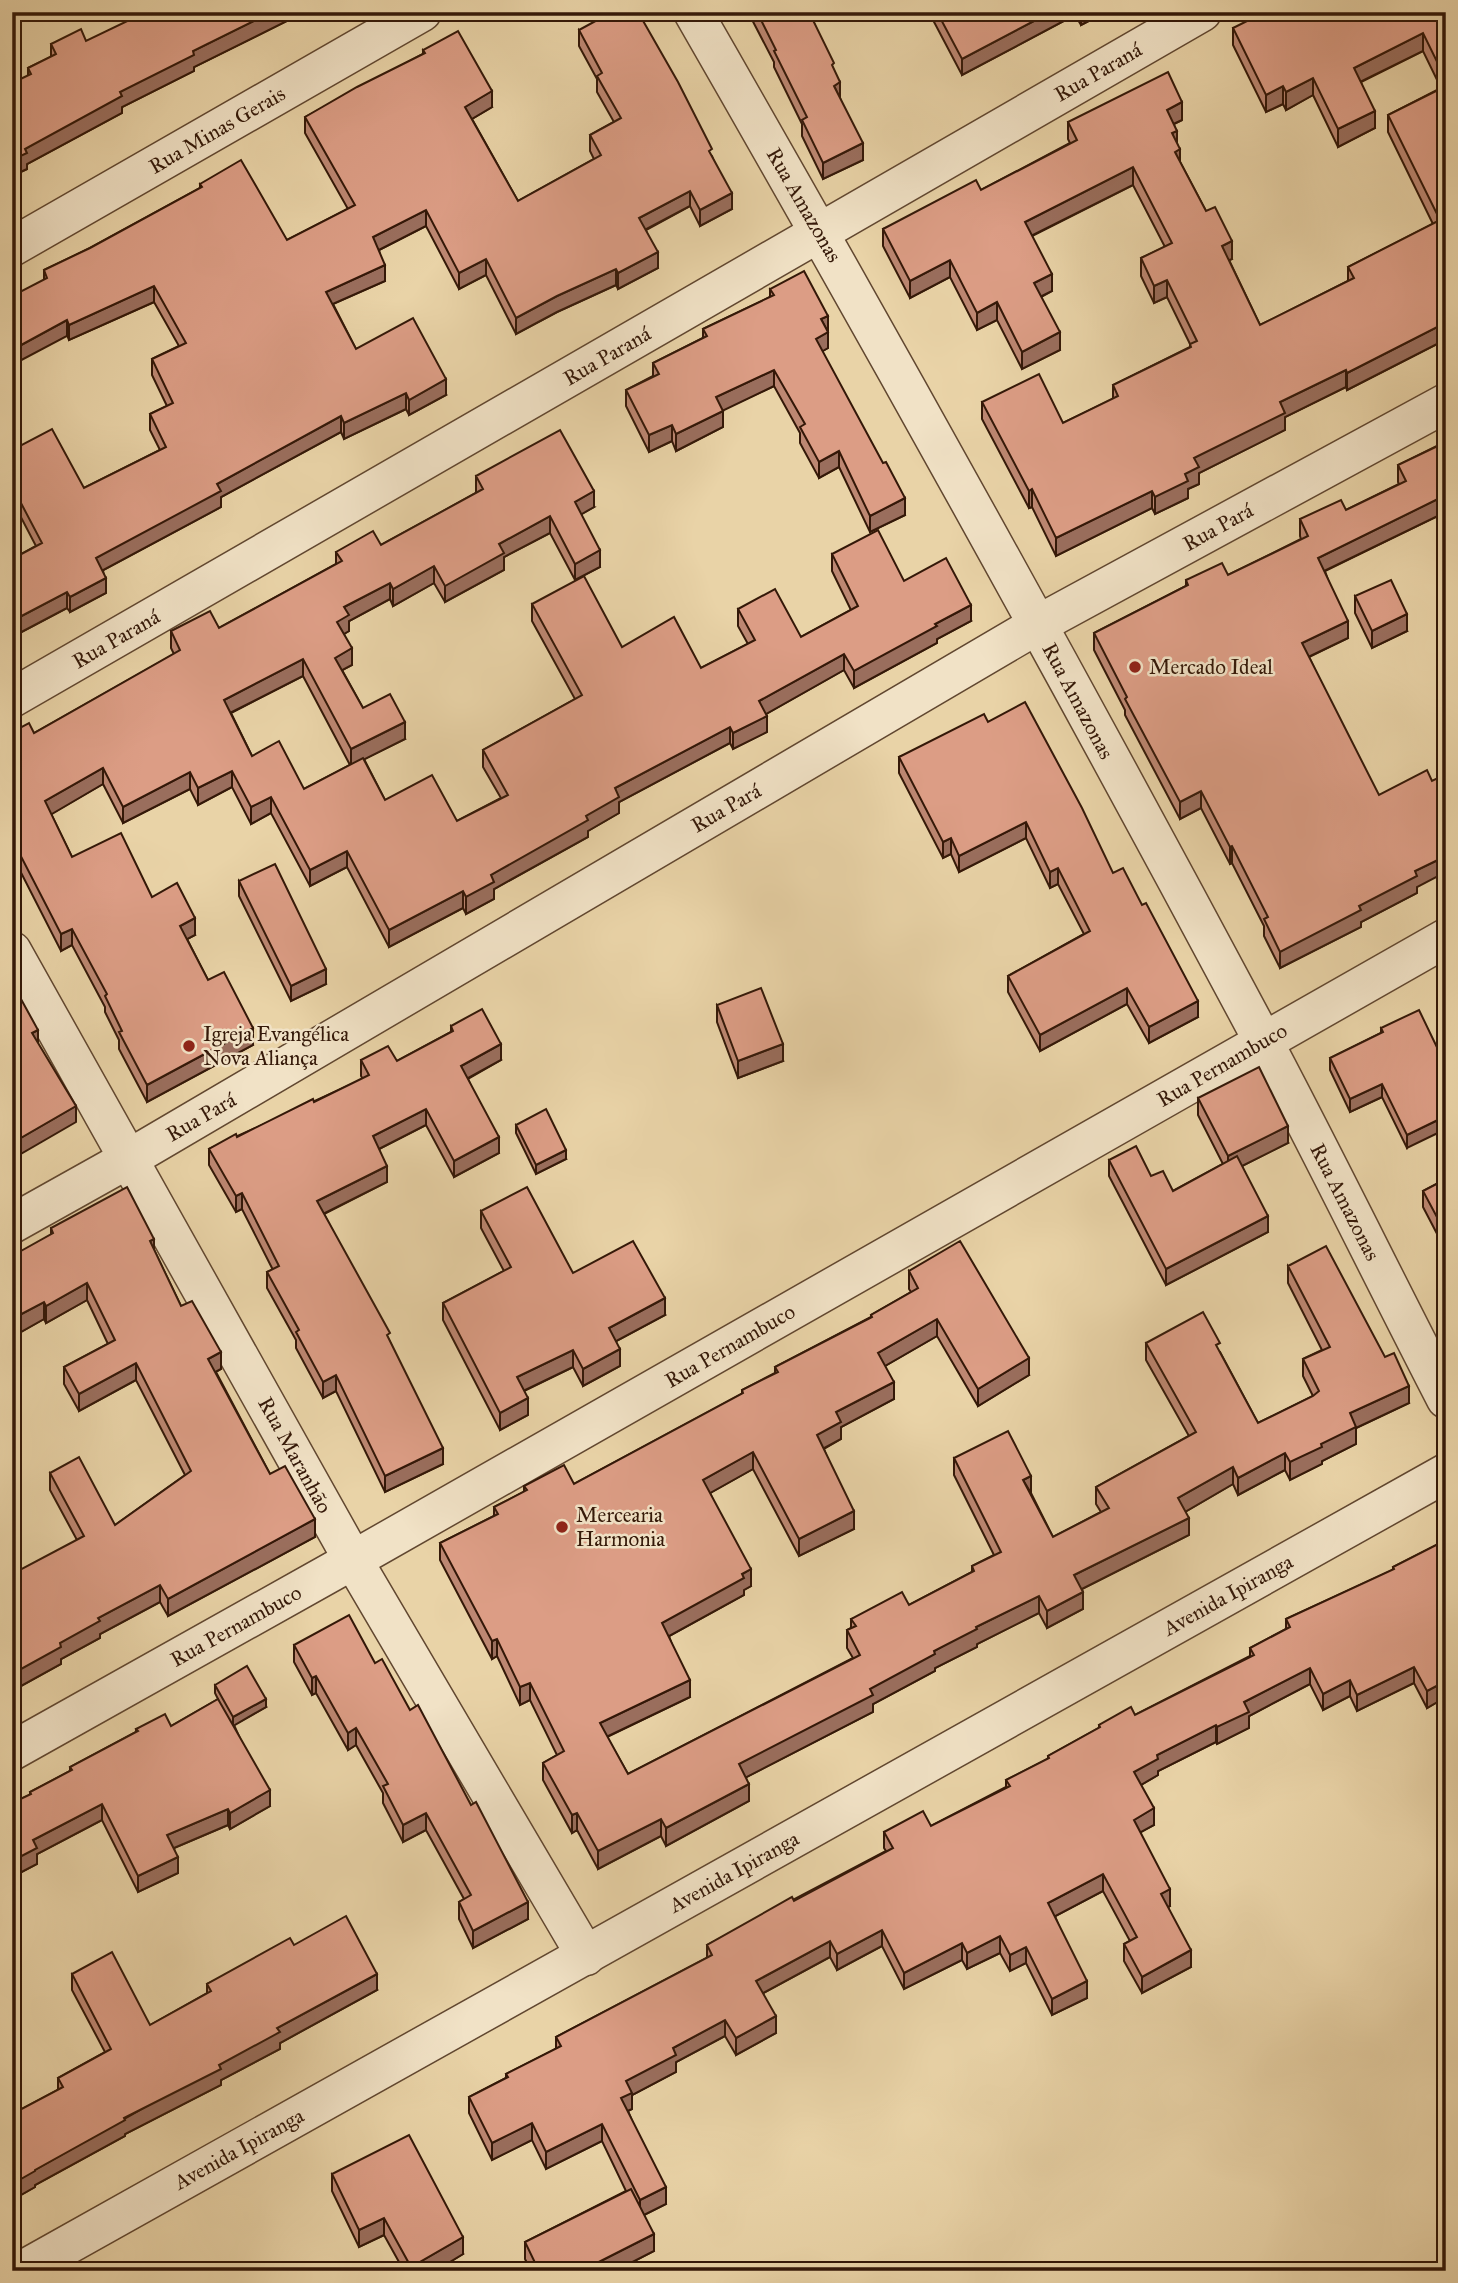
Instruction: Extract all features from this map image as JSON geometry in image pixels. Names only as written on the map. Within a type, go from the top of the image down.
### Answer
[{"type":"street","name":"Rua Minas Gerais","points":[[12,247],[422,12]]},
{"type":"street","name":"Rua Amazonas","points":[[693,12],[821,233],[1037,625],[1263,1042],[1446,1399]]},
{"type":"street","name":"Rua Paraná","points":[[12,698],[1202,12]]},
{"type":"street","name":"Rua Pará","points":[[12,1224],[130,1158],[1037,625],[1446,403]]},
{"type":"street","name":"Rua Pernambuco","points":[[12,1751],[354,1560],[1446,938]]},
{"type":"street","name":"Rua Maranhão","points":[[12,951],[354,1560],[586,1956]]},
{"type":"street","name":"Avenida Ipiranga","points":[[21,2271],[1446,1473]]},
{"type":"building","points":[[146,12],[272,12],[193,51],[194,55],[120,92],[122,96],[25,149],[27,153],[12,160],[12,83],[31,74],[28,68],[56,54],[51,44],[81,29],[86,41]]},
{"type":"building","points":[[612,12],[638,12],[678,82],[712,149],[709,151],[732,193],[700,210],[690,191],[639,218],[658,252],[618,273],[616,269],[557,296],[516,318],[486,259],[459,273],[426,210],[373,237],[385,265],[326,292],[356,349],[413,318],[446,379],[409,400],[406,393],[344,423],[341,416],[217,484],[221,491],[96,558],[106,578],[70,597],[67,592],[12,621],[12,559],[42,543],[12,486],[12,450],[52,429],[84,488],[166,447],[150,414],[173,403],[152,359],[186,343],[154,286],[69,325],[67,320],[12,350],[12,296],[47,278],[44,270],[202,187],[200,184],[241,160],[287,240],[355,205],[305,117],[425,53],[423,50],[458,31],[492,91],[465,107],[518,201],[601,155],[590,135],[621,118],[597,76],[602,73],[579,30]]},
{"type":"building","points":[[757,12],[809,12],[834,63],[832,65],[840,82],[834,86],[863,143],[823,163],[802,120],[807,117]]},
{"type":"building","points":[[937,12],[1051,12],[962,59]]},
{"type":"building","points":[[1265,12],[1446,12],[1446,80],[1423,33],[1354,68],[1375,111],[1338,129],[1313,78],[1286,92],[1283,86],[1266,95],[1233,28]]},
{"type":"building","points":[[1168,72],[1182,102],[1167,110],[1177,131],[1172,133],[1180,149],[1175,152],[1206,211],[1215,207],[1232,241],[1222,246],[1260,325],[1354,278],[1348,267],[1440,220],[1388,115],[1446,86],[1446,332],[1441,325],[1347,373],[1346,370],[1280,402],[1285,413],[1194,458],[1199,467],[1185,474],[1188,481],[1155,497],[1152,491],[1056,538],[1032,489],[1029,491],[982,402],[1039,374],[1063,423],[1118,396],[1113,385],[1191,347],[1190,344],[1197,341],[1167,280],[1154,286],[1141,258],[1172,243],[1133,167],[1025,222],[1052,274],[1034,283],[1060,332],[1022,352],[997,302],[977,313],[950,260],[910,281],[883,229],[976,180],[981,190],[1077,140],[1068,122]]},
{"type":"building","points":[[804,271],[828,316],[821,319],[828,332],[816,339],[883,463],[886,462],[905,498],[870,516],[839,451],[819,462],[800,427],[805,424],[774,370],[716,397],[723,411],[676,434],[672,425],[649,435],[626,390],[659,374],[653,363],[707,336],[703,329],[774,295],[770,289]]},
{"type":"building","points":[[560,430],[594,491],[575,502],[600,550],[575,564],[550,516],[499,544],[504,553],[445,586],[434,566],[393,589],[390,583],[344,607],[349,615],[337,622],[352,648],[335,658],[363,708],[390,694],[405,722],[351,749],[303,659],[224,700],[252,756],[279,741],[304,789],[363,758],[385,800],[432,775],[457,821],[508,795],[483,750],[582,695],[532,604],[584,576],[622,647],[674,617],[701,668],[755,640],[738,609],[775,589],[801,637],[858,606],[832,554],[878,530],[904,581],[946,558],[971,605],[854,671],[844,654],[759,701],[767,716],[733,733],[730,727],[615,788],[619,797],[586,816],[588,820],[491,875],[494,882],[466,897],[463,891],[389,930],[347,851],[310,870],[271,797],[251,807],[232,771],[198,788],[190,772],[123,807],[103,768],[45,801],[72,857],[121,833],[152,897],[177,883],[195,918],[180,926],[208,980],[224,972],[253,1028],[147,1085],[119,1032],[122,1031],[105,996],[107,994],[72,929],[61,934],[12,839],[12,732],[29,723],[34,733],[180,650],[171,631],[210,611],[219,628],[342,561],[336,552],[373,531],[381,545],[483,489],[476,476]]},
{"type":"building","points":[[1446,442],[1446,495],[1318,558],[1348,621],[1302,643],[1379,795],[1427,770],[1432,781],[1446,774],[1446,856],[1415,871],[1417,876],[1359,906],[1361,910],[1280,952],[1264,919],[1268,917],[1201,791],[1180,802],[1125,699],[1127,697],[1094,633],[1188,585],[1186,580],[1222,563],[1228,575],[1308,536],[1300,519],[1341,500],[1346,510],[1406,481],[1398,465]]},
{"type":"building","points":[[1391,580],[1407,614],[1372,631],[1355,596]]},
{"type":"building","points":[[1025,702],[1082,808],[1113,873],[1123,868],[1142,905],[1146,903],[1198,1001],[1149,1027],[1127,988],[1040,1035],[1008,976],[1090,931],[1058,868],[1050,872],[1026,822],[959,856],[951,838],[943,842],[899,757],[984,714],[988,722]]},
{"type":"building","points":[[275,864],[326,969],[291,986],[239,881]]},
{"type":"building","points":[[761,988],[783,1044],[738,1061],[717,1005]]},
{"type":"building","points":[[16,990],[38,1030],[32,1033],[76,1106],[12,1143],[12,992]]},
{"type":"building","points":[[482,1009],[501,1044],[461,1066],[499,1137],[454,1161],[426,1109],[373,1136],[387,1166],[317,1201],[390,1333],[387,1335],[443,1448],[385,1476],[336,1375],[323,1382],[296,1332],[299,1330],[267,1272],[279,1266],[242,1193],[236,1196],[209,1149],[236,1134],[237,1137],[369,1075],[361,1060],[388,1046],[397,1061],[453,1031],[451,1026]]},
{"type":"building","points":[[1419,1010],[1446,1066],[1446,1116],[1407,1135],[1382,1084],[1350,1099],[1330,1058],[1383,1032],[1381,1028]]},
{"type":"building","points":[[1259,1067],[1288,1126],[1228,1156],[1198,1098]]},
{"type":"building","points":[[546,1109],[566,1150],[536,1165],[516,1125]]},
{"type":"building","points":[[1136,1146],[1151,1176],[1163,1171],[1173,1191],[1237,1156],[1268,1216],[1166,1269],[1109,1160]]},
{"type":"building","points":[[1446,1179],[1446,1234],[1423,1191]]},
{"type":"building","points":[[127,1187],[154,1239],[150,1241],[181,1306],[192,1301],[221,1352],[208,1359],[270,1474],[285,1466],[315,1519],[168,1599],[160,1585],[98,1618],[100,1621],[60,1643],[61,1647],[12,1674],[12,1574],[84,1536],[50,1473],[79,1457],[115,1525],[191,1471],[136,1363],[79,1394],[64,1367],[115,1340],[87,1283],[46,1306],[44,1302],[12,1319],[12,1256],[53,1233],[51,1228]]},
{"type":"building","points":[[527,1187],[573,1273],[633,1241],[665,1298],[609,1328],[620,1349],[583,1369],[573,1350],[517,1377],[528,1398],[500,1413],[443,1303],[511,1267],[481,1211]]},
{"type":"building","points":[[960,1241],[1029,1358],[978,1389],[937,1319],[878,1353],[894,1382],[836,1412],[841,1422],[817,1435],[854,1511],[799,1539],[753,1452],[703,1480],[751,1569],[742,1574],[744,1578],[662,1623],[690,1680],[600,1723],[628,1774],[860,1655],[847,1630],[856,1626],[851,1619],[902,1592],[909,1605],[974,1571],[972,1566],[1001,1552],[954,1458],[1008,1431],[1031,1476],[1023,1480],[1053,1537],[1109,1508],[1096,1487],[1196,1432],[1146,1343],[1203,1312],[1220,1343],[1216,1345],[1258,1423],[1313,1396],[1319,1391],[1303,1359],[1330,1347],[1288,1266],[1326,1246],[1385,1357],[1394,1353],[1409,1386],[1350,1413],[1356,1427],[1321,1444],[1322,1447],[1290,1462],[1285,1453],[1238,1478],[1233,1467],[1178,1498],[1189,1518],[1074,1575],[1083,1592],[1047,1611],[1039,1596],[976,1627],[977,1629],[934,1651],[935,1654],[870,1689],[873,1695],[739,1764],[749,1784],[666,1828],[661,1819],[598,1851],[577,1813],[572,1815],[543,1763],[564,1751],[530,1683],[520,1687],[497,1639],[492,1641],[440,1543],[498,1514],[494,1507],[527,1490],[524,1486],[564,1465],[574,1484],[743,1393],[742,1390],[778,1372],[775,1367],[872,1317],[871,1315],[918,1288],[909,1271]]},
{"type":"building","points":[[1446,1528],[1446,1681],[1427,1691],[1414,1667],[1357,1695],[1350,1680],[1323,1694],[1310,1668],[1244,1702],[1249,1712],[1217,1727],[1216,1725],[1157,1755],[1158,1759],[1134,1772],[1154,1808],[1134,1820],[1170,1889],[1161,1894],[1191,1950],[1142,1977],[1124,1944],[1137,1937],[1103,1874],[1048,1903],[1087,1981],[1052,1999],[1026,1947],[1010,1955],[1000,1936],[967,1953],[962,1943],[904,1973],[882,1930],[837,1954],[830,1941],[756,1981],[776,2016],[736,2038],[725,2020],[673,2048],[676,2055],[626,2081],[632,2093],[621,2098],[666,2187],[640,2200],[602,2124],[546,2152],[532,2123],[492,2143],[469,2097],[508,2077],[506,2074],[561,2046],[556,2037],[712,1955],[707,1945],[792,1897],[794,1901],[893,1848],[884,1832],[923,1811],[931,1826],[1010,1786],[1006,1780],[1049,1758],[1048,1756],[1131,1707],[1135,1715],[1254,1655],[1250,1648],[1290,1627],[1286,1619],[1394,1569],[1393,1567],[1444,1541],[1439,1532]]},
{"type":"building","points":[[349,1615],[375,1663],[382,1659],[410,1710],[418,1705],[471,1805],[476,1802],[528,1902],[473,1931],[459,1902],[471,1895],[426,1813],[403,1825],[383,1786],[388,1784],[356,1728],[348,1733],[316,1676],[312,1678],[294,1645]]},
{"type":"building","points":[[247,1666],[266,1699],[233,1717],[215,1685]]},
{"type":"building","points":[[218,1699],[270,1790],[230,1813],[228,1809],[167,1835],[178,1857],[138,1876],[102,1804],[33,1840],[37,1848],[12,1861],[12,1803],[165,1714],[171,1726]]},
{"type":"building","points":[[346,1916],[377,1974],[277,2028],[280,2032],[219,2065],[221,2069],[124,2118],[125,2120],[12,2184],[12,2114],[63,2087],[58,2078],[111,2049],[72,1974],[112,1952],[150,2025],[211,1991],[207,1984],[290,1938],[294,1945]]},
{"type":"building","points":[[409,2135],[463,2237],[411,2267],[384,2218],[359,2230],[332,2174]]},
{"type":"building","points":[[631,2189],[654,2234],[581,2271],[539,2271],[525,2242]]},
{"type":"place","name":"Mercado Ideal","points":[[1135,667]]},
{"type":"place","name":"Igreja Evangélica Nova Aliança","points":[[189,1046]]},
{"type":"place","name":"Mercearia Harmonia","points":[[562,1527]]}]
